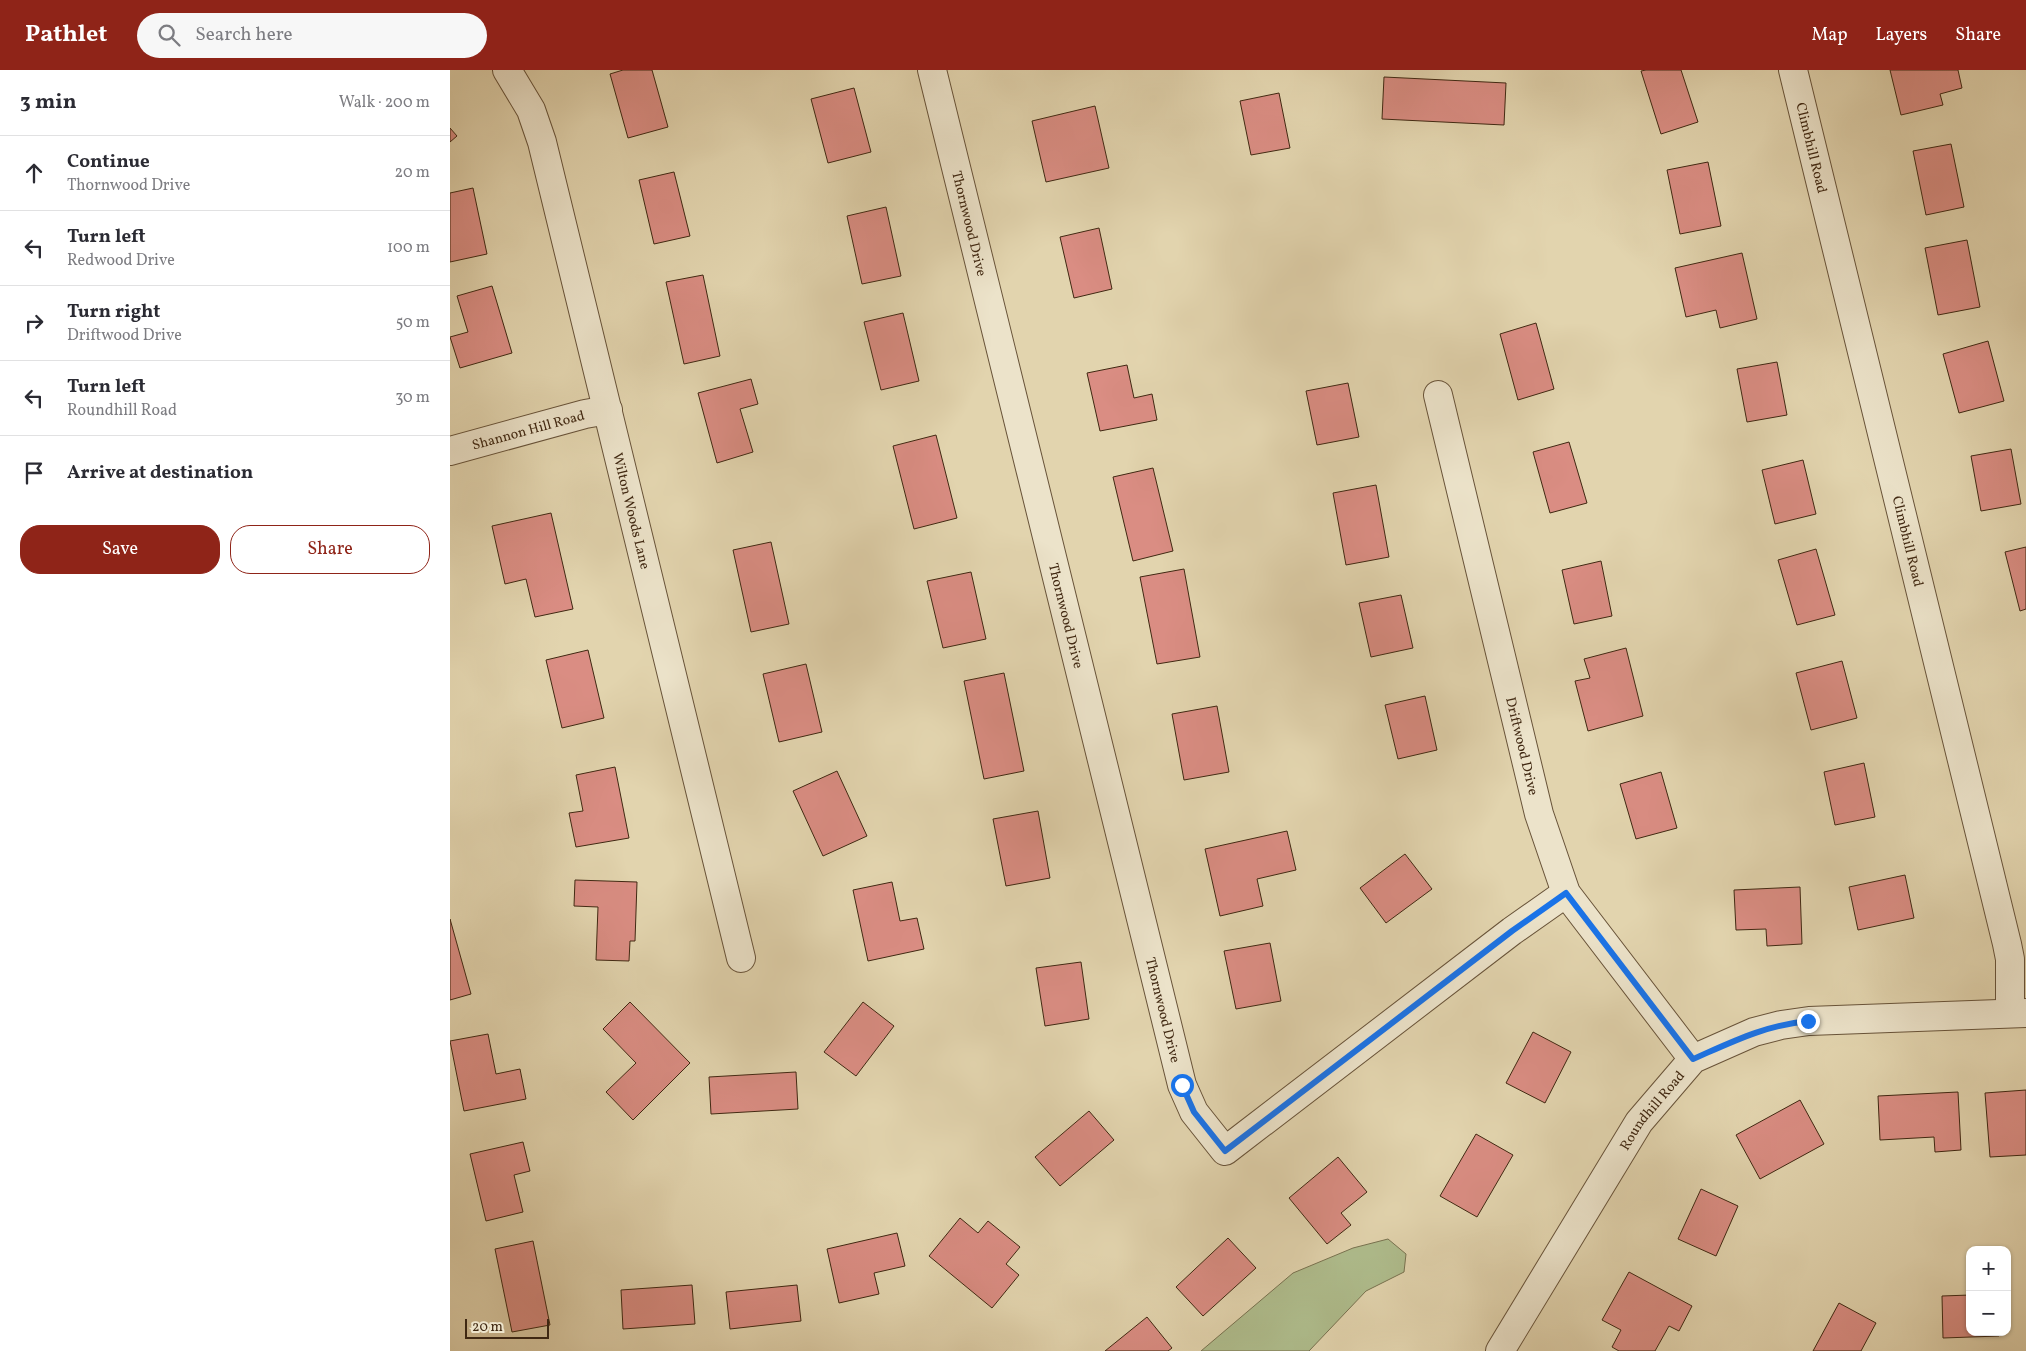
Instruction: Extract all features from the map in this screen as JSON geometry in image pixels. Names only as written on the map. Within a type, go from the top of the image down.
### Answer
[{"type":"street","name":"Wilton Woods Lane","points":[[508,70],[531,110],[542,142],[741,958]]},
{"type":"street","name":"Thornwood Drive","points":[[932,70],[1182,1085],[1194,1112],[1225,1151],[1512,931],[1566,893]]},
{"type":"street","name":"Climbhill Road","points":[[1794,70],[2007,944],[2018,1013]]},
{"type":"street","name":"Driftwood Drive","points":[[1438,395],[1540,814],[1566,893],[1693,1059]]},
{"type":"street","name":"Shannon Hill Road","points":[[450,451],[585,414],[608,410]]},
{"type":"street","name":"Roundhill Road","points":[[1500,1351],[1639,1122],[1693,1059],[1754,1032],[1780,1024],[1808,1021],[2018,1013]]},
{"type":"green space","points":[[1388,1239],[1406,1254],[1404,1272],[1366,1291],[1309,1351],[1201,1351],[1293,1273],[1353,1248]]},
{"type":"building","points":[[623,70],[652,70],[668,127],[628,138],[610,74]]},
{"type":"building","points":[[1681,70],[1698,122],[1661,134],[1641,71]]},
{"type":"building","points":[[1890,70],[1958,70],[1962,88],[1940,94],[1943,105],[1901,115]]},
{"type":"building","points":[[1384,77],[1506,83],[1504,125],[1382,119]]},
{"type":"building","points":[[854,88],[871,152],[828,163],[811,99]]},
{"type":"building","points":[[1279,93],[1290,148],[1251,155],[1240,101]]},
{"type":"building","points":[[1095,106],[1109,168],[1046,182],[1032,121]]},
{"type":"building","points":[[450,128],[457,136],[450,142]]},
{"type":"building","points":[[1951,144],[1964,207],[1926,215],[1913,151]]},
{"type":"building","points":[[1708,162],[1721,226],[1680,234],[1667,170]]},
{"type":"building","points":[[674,172],[690,236],[654,244],[639,180]]},
{"type":"building","points":[[473,188],[487,254],[450,262],[450,193]]},
{"type":"building","points":[[886,207],[901,276],[862,284],[847,216]]},
{"type":"building","points":[[1099,228],[1112,289],[1074,298],[1060,237]]},
{"type":"building","points":[[1967,240],[1980,307],[1938,315],[1925,248]]},
{"type":"building","points":[[1742,253],[1757,319],[1720,328],[1716,310],[1686,317],[1675,268]]},
{"type":"building","points":[[703,275],[720,356],[684,364],[666,282]]},
{"type":"building","points":[[492,286],[512,353],[460,368],[450,337],[468,332],[457,296]]},
{"type":"building","points":[[903,313],[919,381],[881,390],[864,322]]},
{"type":"building","points":[[1536,323],[1554,389],[1518,400],[1500,334]]},
{"type":"building","points":[[1988,341],[2004,401],[1959,413],[1943,354]]},
{"type":"building","points":[[1777,362],[1787,415],[1747,422],[1737,369]]},
{"type":"building","points":[[1127,365],[1134,398],[1152,394],[1157,420],[1100,431],[1087,373]]},
{"type":"building","points":[[751,379],[758,404],[740,409],[753,452],[717,463],[698,393]]},
{"type":"building","points":[[1348,383],[1359,437],[1317,445],[1306,391]]},
{"type":"building","points":[[936,435],[957,518],[914,529],[893,446]]},
{"type":"building","points":[[1569,442],[1587,503],[1550,513],[1533,452]]},
{"type":"building","points":[[2011,449],[2021,504],[1981,511],[1971,456]]},
{"type":"building","points":[[1803,460],[1816,514],[1775,524],[1762,470]]},
{"type":"building","points":[[1153,468],[1173,551],[1133,561],[1113,477]]},
{"type":"building","points":[[1376,485],[1389,557],[1346,565],[1333,493]]},
{"type":"building","points":[[551,513],[573,609],[535,617],[526,579],[505,584],[492,526]]},
{"type":"building","points":[[771,542],[789,624],[751,632],[733,550]]},
{"type":"building","points":[[2026,547],[2026,609],[2020,611],[2005,552]]},
{"type":"building","points":[[1816,549],[1835,615],[1797,625],[1778,560]]},
{"type":"building","points":[[1601,561],[1612,616],[1574,624],[1562,570]]},
{"type":"building","points":[[1184,569],[1200,657],[1157,664],[1140,577]]},
{"type":"building","points":[[971,572],[986,639],[943,648],[927,581]]},
{"type":"building","points":[[1401,595],[1413,648],[1371,657],[1359,603]]},
{"type":"building","points":[[1626,648],[1643,716],[1588,731],[1575,681],[1590,678],[1584,659]]},
{"type":"building","points":[[588,650],[604,718],[562,728],[546,660]]},
{"type":"building","points":[[1842,661],[1857,718],[1811,730],[1796,673]]},
{"type":"building","points":[[806,664],[822,732],[779,742],[763,674]]},
{"type":"building","points":[[1004,673],[1024,771],[984,779],[964,681]]},
{"type":"building","points":[[1425,696],[1437,750],[1398,759],[1385,705]]},
{"type":"building","points":[[1217,706],[1229,772],[1184,780],[1172,714]]},
{"type":"building","points":[[1864,763],[1875,817],[1835,825],[1824,772]]},
{"type":"building","points":[[615,767],[629,838],[576,847],[569,813],[583,811],[576,775]]},
{"type":"building","points":[[837,771],[867,836],[823,856],[793,791]]},
{"type":"building","points":[[1661,772],[1677,828],[1636,839],[1620,784]]},
{"type":"building","points":[[1038,811],[1050,878],[1006,886],[993,819]]},
{"type":"building","points":[[1287,831],[1296,870],[1257,879],[1263,906],[1220,916],[1205,849]]},
{"type":"building","points":[[1405,854],[1432,889],[1386,923],[1360,888]]},
{"type":"building","points":[[1905,875],[1914,918],[1858,930],[1849,887]]},
{"type":"building","points":[[575,880],[637,882],[635,941],[630,941],[629,961],[596,960],[598,907],[574,906]]},
{"type":"building","points":[[892,882],[900,921],[917,918],[924,949],[868,961],[853,890]]},
{"type":"building","points":[[1800,887],[1802,944],[1767,946],[1766,929],[1736,930],[1734,890]]},
{"type":"building","points":[[450,919],[471,994],[450,1000]]},
{"type":"building","points":[[1270,943],[1281,1001],[1236,1009],[1224,951]]},
{"type":"building","points":[[1081,962],[1089,1019],[1045,1026],[1036,968]]},
{"type":"building","points":[[630,1002],[690,1063],[633,1120],[606,1092],[636,1063],[603,1029]]},
{"type":"building","points":[[863,1002],[894,1026],[856,1076],[824,1052]]},
{"type":"building","points":[[1533,1032],[1571,1052],[1545,1103],[1506,1083]]},
{"type":"building","points":[[488,1034],[496,1074],[520,1069],[526,1099],[464,1111],[450,1041]]},
{"type":"building","points":[[796,1072],[798,1109],[711,1114],[709,1077]]},
{"type":"building","points":[[2026,1090],[2026,1155],[1990,1157],[1985,1093]]},
{"type":"building","points":[[1958,1092],[1961,1150],[1935,1152],[1934,1137],[1880,1140],[1878,1096]]},
{"type":"building","points":[[1800,1100],[1824,1144],[1760,1179],[1736,1135]]},
{"type":"building","points":[[1089,1111],[1114,1140],[1060,1186],[1035,1157]]},
{"type":"building","points":[[1476,1134],[1513,1155],[1477,1217],[1440,1196]]},
{"type":"building","points":[[523,1142],[530,1171],[514,1175],[523,1212],[486,1221],[470,1154]]},
{"type":"building","points":[[1338,1157],[1367,1192],[1341,1213],[1351,1225],[1327,1244],[1289,1198]]},
{"type":"building","points":[[1701,1189],[1738,1206],[1716,1256],[1678,1239]]},
{"type":"building","points":[[960,1218],[978,1233],[988,1221],[1020,1247],[1006,1264],[1019,1275],[992,1308],[929,1256]]},
{"type":"building","points":[[897,1233],[905,1266],[874,1273],[879,1294],[839,1303],[827,1249]]},
{"type":"building","points":[[1228,1238],[1256,1268],[1203,1316],[1176,1287]]},
{"type":"building","points":[[533,1241],[550,1325],[512,1332],[495,1249]]},
{"type":"building","points":[[1629,1272],[1692,1306],[1679,1331],[1669,1326],[1655,1351],[1619,1351],[1612,1347],[1621,1330],[1602,1320]]},
{"type":"building","points":[[692,1285],[695,1324],[623,1329],[621,1290]]},
{"type":"building","points":[[797,1285],[801,1321],[730,1329],[726,1292]]},
{"type":"building","points":[[1966,1295],[1966,1336],[1999,1336],[1943,1338],[1942,1296]]},
{"type":"building","points":[[1839,1303],[1876,1323],[1861,1351],[1813,1351]]},
{"type":"building","points":[[1147,1317],[1172,1348],[1168,1351],[1105,1351]]},
{"type":"route","points":[[1182,1085],[1194,1112],[1225,1151],[1512,931],[1566,893],[1693,1059],[1754,1032],[1780,1024],[1808,1021]]}]
